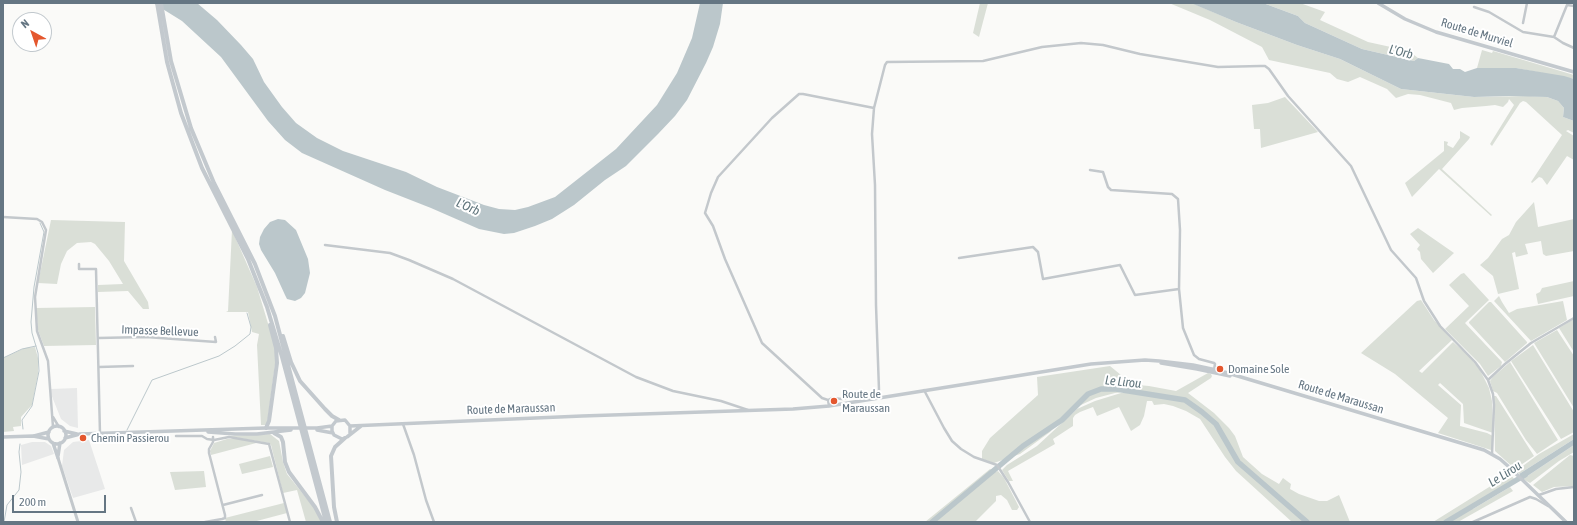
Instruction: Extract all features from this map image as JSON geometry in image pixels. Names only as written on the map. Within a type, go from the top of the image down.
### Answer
[{"type":"highway","points":[[157,3],[174,72],[191,128],[214,183],[255,264],[275,316],[330,522]]},
{"type":"highway","points":[[161,3],[162,24],[173,85],[187,130],[210,184],[248,259],[270,315],[326,522]]},
{"type":"highway","points":[[266,428],[269,421],[277,363],[276,348],[269,322],[270,315]]},
{"type":"highway","points":[[275,316],[279,321],[291,362],[300,381],[325,409],[339,420]]},
{"type":"highway","points":[[274,433],[281,437],[283,442],[285,462],[289,472],[315,507],[323,522]]},
{"type":"highway","points":[[337,522],[331,456],[335,446],[345,438]]},
{"type":"main road","name":"Route de Murviel","points":[[1378,3],[1414,23],[1436,32],[1574,72]]},
{"type":"main road","name":"Route de Maraussan","points":[[350,426],[752,411],[829,406],[1091,364],[1138,361],[1213,371],[1490,454],[1500,459],[1515,472],[1566,522]]},
{"type":"main road","points":[[3,437],[33,436],[49,432],[53,427],[59,427],[64,431],[80,434],[266,428],[317,429],[332,426],[339,420],[345,420],[350,426],[350,434],[345,438],[339,438],[332,433],[317,429]]},
{"type":"main road","points":[[332,426],[332,433]]},
{"type":"main road","name":"Route de Maraussan","points":[[350,434],[362,426]]},
{"type":"main road","points":[[173,431],[235,434],[274,433],[297,429]]},
{"type":"main road","points":[[64,431],[65,438]]},
{"type":"main road","points":[[49,432],[49,439]]},
{"type":"main road","points":[[58,458],[60,443],[65,438],[80,434]]},
{"type":"main road","points":[[33,436],[49,439],[53,443],[58,458]]},
{"type":"main road","points":[[53,443],[60,443]]},
{"type":"street","points":[[1523,23],[1527,3]]},
{"type":"street","points":[[1564,3],[1574,6]]},
{"type":"street","points":[[1554,36],[1567,5]]},
{"type":"street","points":[[1474,7],[1489,12],[1523,32],[1554,36],[1563,43],[1574,48]]},
{"type":"street","points":[[874,108],[799,94],[772,118],[718,177],[710,193],[706,213],[713,226],[725,259],[762,343],[822,398],[828,400],[832,398],[842,399],[877,393],[879,390],[876,305],[876,198],[872,134],[874,108],[887,62],[983,61],[1042,47],[1081,43],[1103,45],[1140,54],[1218,67],[1265,66],[1269,69],[1288,96],[1351,166],[1390,250],[1416,278],[1424,301],[1440,326],[1475,362],[1488,380],[1493,394],[1494,405],[1490,454]]},
{"type":"street","points":[[1090,170],[1103,172],[1108,187],[1111,190],[1172,194],[1178,199],[1180,230],[1179,289],[1183,328],[1194,355],[1199,359],[1214,363],[1213,371]]},
{"type":"street","points":[[3,217],[37,219],[42,222],[46,230],[35,297],[37,331],[48,362],[53,427]]},
{"type":"street","points":[[325,245],[390,253],[409,260],[453,279],[636,377],[673,391],[721,401],[752,411]]},
{"type":"street","points":[[959,258],[1033,247],[1038,252],[1043,279],[1120,265],[1135,295],[1179,289]]},
{"type":"street","points":[[79,264],[79,269],[96,269],[100,434]]},
{"type":"street","points":[[1488,380],[1531,343],[1574,318]]},
{"type":"street","name":"Impasse Bellevue","points":[[98,338],[146,337],[216,342],[216,337]]},
{"type":"street","points":[[99,368],[133,366]]},
{"type":"street","points":[[924,390],[952,441],[974,457],[997,465],[1030,522]]},
{"type":"street","points":[[828,400],[829,406]]},
{"type":"street","points":[[53,416],[59,427]]},
{"type":"street","points":[[403,423],[434,522]]},
{"type":"street","points":[[210,432],[214,439]]},
{"type":"street","points":[[204,522],[225,518],[209,453],[209,449],[216,432]]},
{"type":"street","points":[[176,436],[202,436],[207,440],[229,438],[269,444],[290,522]]},
{"type":"street","points":[[58,458],[78,522]]},
{"type":"street","points":[[1538,495],[1556,489],[1574,487]]},
{"type":"street","points":[[223,505],[262,495]]},
{"type":"street","points":[[1473,522],[1530,497],[1552,508]]},
{"type":"street","points":[[130,508],[136,522]]},
{"type":"shaded area","points":[[980,3],[988,3],[979,37],[973,33]]},
{"type":"shaded area","points":[[1169,3],[1192,3],[1236,22],[1297,45],[1340,59],[1401,89],[1474,97],[1547,97],[1558,101],[1564,108],[1563,117],[1574,121],[1574,133],[1568,130],[1566,131],[1574,136],[1574,160],[1567,156],[1547,185],[1542,178],[1539,177],[1532,183],[1531,182],[1562,135],[1526,102],[1523,101],[1520,103],[1492,146],[1490,144],[1514,105],[1509,99],[1503,107],[1495,105],[1454,110],[1451,103],[1420,95],[1408,94],[1396,98],[1387,89],[1360,77],[1348,82],[1337,79],[1330,73],[1269,60],[1262,47],[1210,20]]},
{"type":"shaded area","points":[[1263,3],[1300,3],[1325,12],[1320,20],[1368,42],[1409,51],[1418,58],[1414,61],[1362,49],[1305,23],[1298,16]]},
{"type":"shaded area","points":[[1482,50],[1492,53],[1493,51],[1574,75],[1574,79],[1516,68],[1477,68]]},
{"type":"shaded area","points":[[1285,97],[1318,132],[1261,148],[1260,129],[1254,129],[1252,105],[1268,103]]},
{"type":"shaded area","points":[[1460,131],[1470,137],[1442,169],[1492,215],[1491,216],[1439,169],[1412,197],[1405,183],[1444,151],[1444,141],[1448,142],[1447,145],[1453,148],[1460,138]]},
{"type":"shaded area","points":[[1534,202],[1538,227],[1574,219],[1574,251],[1546,256],[1543,254],[1541,241],[1525,244],[1528,254],[1516,257],[1515,252],[1512,253],[1519,289],[1498,294],[1493,276],[1480,265],[1488,258],[1502,239],[1509,235],[1516,222]]},
{"type":"shaded area","points":[[51,220],[125,222],[124,261],[148,302],[149,309],[143,309],[128,291],[98,292],[98,285],[123,284],[109,261],[95,244],[91,242],[77,243],[67,251],[61,264],[57,284],[38,283]]},
{"type":"shaded area","points":[[1418,228],[1454,253],[1433,273],[1421,259],[1420,252],[1417,249],[1420,245],[1410,234]]},
{"type":"shaded area","points":[[232,230],[257,287],[273,340],[276,357],[267,425],[261,425],[257,345],[259,334],[252,332],[248,312],[226,312],[228,311]]},
{"type":"shaded area","points":[[1464,273],[1489,300],[1465,323],[1502,362],[1501,366],[1488,376],[1480,364],[1445,329],[1469,306],[1449,285]]},
{"type":"shaded area","points":[[1574,281],[1574,296],[1538,304],[1536,294],[1540,292],[1542,288]]},
{"type":"shaded area","points":[[1499,296],[1509,313],[1517,309],[1563,301],[1567,320],[1531,341],[1494,301]]},
{"type":"shaded area","points":[[1421,300],[1434,320],[1452,340],[1419,371],[1422,373],[1453,342],[1468,355],[1480,370],[1489,388],[1492,401],[1493,433],[1464,423],[1463,404],[1440,383],[1438,385],[1461,405],[1460,426],[1493,436],[1491,450],[1438,433],[1448,418],[1395,374],[1361,353],[1417,301]]},
{"type":"shaded area","points":[[1489,302],[1491,302],[1527,342],[1505,362],[1469,323]]},
{"type":"shaded area","points":[[95,307],[96,345],[44,346],[38,330],[36,308]]},
{"type":"shaded area","points":[[1574,319],[1574,352],[1559,328]]},
{"type":"shaded area","points":[[1557,330],[1574,356],[1574,408],[1534,343]]},
{"type":"shaded area","points":[[1533,345],[1574,412],[1574,432],[1561,439],[1511,361]]},
{"type":"shaded area","points":[[35,347],[38,358],[38,374],[32,405],[21,417],[21,426],[13,427],[14,431],[3,432],[3,358],[25,348]]},
{"type":"shaded area","points":[[1510,362],[1558,440],[1537,454],[1526,440],[1497,393],[1493,391],[1490,381]]},
{"type":"shaded area","points":[[1110,366],[1121,375],[1127,384],[1176,391],[1208,373],[1211,374],[1211,378],[1188,393],[1214,413],[1229,428],[1235,436],[1243,457],[1262,474],[1279,484],[1283,478],[1291,484],[1290,489],[1299,494],[1319,501],[1327,501],[1339,495],[1350,522],[1292,522],[1236,471],[1200,419],[1173,406],[1164,404],[1154,405],[1152,401],[1147,401],[1144,416],[1140,425],[1131,431],[1119,407],[1097,416],[1093,407],[1080,412],[1073,418],[1073,426],[1053,439],[1055,444],[1008,471],[1013,481],[1009,481],[1002,470],[1007,465],[1037,446],[1077,409],[1095,401],[1121,393],[1182,400],[1183,398],[1131,391],[1115,393],[1096,398],[1070,410],[1050,432],[1020,454],[994,463],[982,459],[982,451],[990,438],[1038,395],[1037,377]]},
{"type":"shaded area","points":[[77,388],[78,428],[70,426],[61,419],[51,394],[51,389]]},
{"type":"shaded area","points":[[1494,396],[1496,396],[1534,456],[1515,469],[1495,451]]},
{"type":"shaded area","points":[[270,434],[279,441],[287,474],[316,510],[322,522],[306,522],[297,490],[283,493],[271,445],[269,443],[227,436]]},
{"type":"shaded area","points":[[1574,434],[1574,439],[1519,474],[1516,471],[1539,454]]},
{"type":"shaded area","points":[[227,439],[260,442],[211,455],[210,451],[214,443]]},
{"type":"shaded area","points":[[89,440],[105,489],[73,498],[62,466],[64,450],[73,442]]},
{"type":"shaded area","points":[[32,442],[45,442],[51,446],[54,454],[22,465],[21,445]]},
{"type":"shaded area","points":[[1574,445],[1574,452],[1559,461],[1530,483],[1523,479]]},
{"type":"shaded area","points":[[1570,455],[1574,456],[1574,486],[1554,487],[1542,492],[1533,485]]},
{"type":"shaded area","points":[[270,456],[273,467],[242,474],[239,464]]},
{"type":"shaded area","points":[[990,469],[993,470],[961,497],[930,522],[925,522]]},
{"type":"shaded area","points":[[204,471],[206,487],[175,490],[170,472]]},
{"type":"shaded area","points":[[998,471],[1004,478],[1019,507],[1017,510],[1012,510],[1007,500],[1001,495],[996,496],[996,501],[975,522],[934,522],[995,472]]},
{"type":"shaded area","points":[[1510,474],[1515,480],[1471,506],[1473,509],[1510,487],[1513,491],[1458,522],[1433,522]]},
{"type":"shaded area","points":[[284,503],[287,513],[253,522],[226,522],[225,518]]},
{"type":"water","name":"L'Orb","points":[[153,3],[197,3],[217,20],[253,59],[264,82],[296,123],[317,138],[343,151],[406,172],[437,187],[484,205],[499,209],[515,210],[555,197],[616,149],[657,105],[677,73],[692,38],[700,3],[723,3],[720,24],[706,63],[687,100],[675,116],[658,134],[626,166],[605,180],[574,205],[552,219],[514,233],[504,234],[479,229],[385,190],[302,153],[285,140],[268,121],[221,57],[182,21]]},
{"type":"water","points":[[1191,3],[1263,3],[1298,16],[1305,23],[1362,49],[1414,61],[1418,58],[1449,64],[1453,69],[1460,69],[1465,72],[1477,68],[1516,68],[1574,79],[1574,121],[1563,117],[1564,108],[1558,101],[1547,97],[1474,97],[1401,89],[1340,59],[1297,45]]},
{"type":"water","points":[[278,219],[285,220],[296,230],[308,259],[310,273],[305,293],[301,298],[295,301],[287,299],[259,244],[260,237],[264,229],[270,222]]},
{"type":"water","points":[[1574,439],[1574,445],[1523,479],[1519,474]]},
{"type":"waterway","points":[[23,429],[22,420],[32,406],[39,371],[38,353],[32,333],[31,322],[34,287],[44,232],[40,223]]},
{"type":"waterway","points":[[127,430],[152,380],[219,356],[235,346],[250,334],[251,327],[247,313]]},
{"type":"waterway","points":[[3,358],[22,349],[36,346]]},
{"type":"waterway","name":"Le Lirou","points":[[932,522],[1023,446],[1062,420],[1088,394],[1101,389],[1116,389],[1185,400],[1216,424],[1238,462],[1307,522]]},
{"type":"waterway","points":[[4,522],[7,505],[19,490],[21,472],[19,452],[20,444]]},
{"type":"waterway","name":"Le Lirou","points":[[1446,522],[1525,475]]},
{"type":"place","name":"Domaine Sole","points":[[1220,369]]},
{"type":"place","name":"Route de Maraussan","points":[[834,401]]},
{"type":"place","name":"Chemin Passierou","points":[[83,438]]}]
